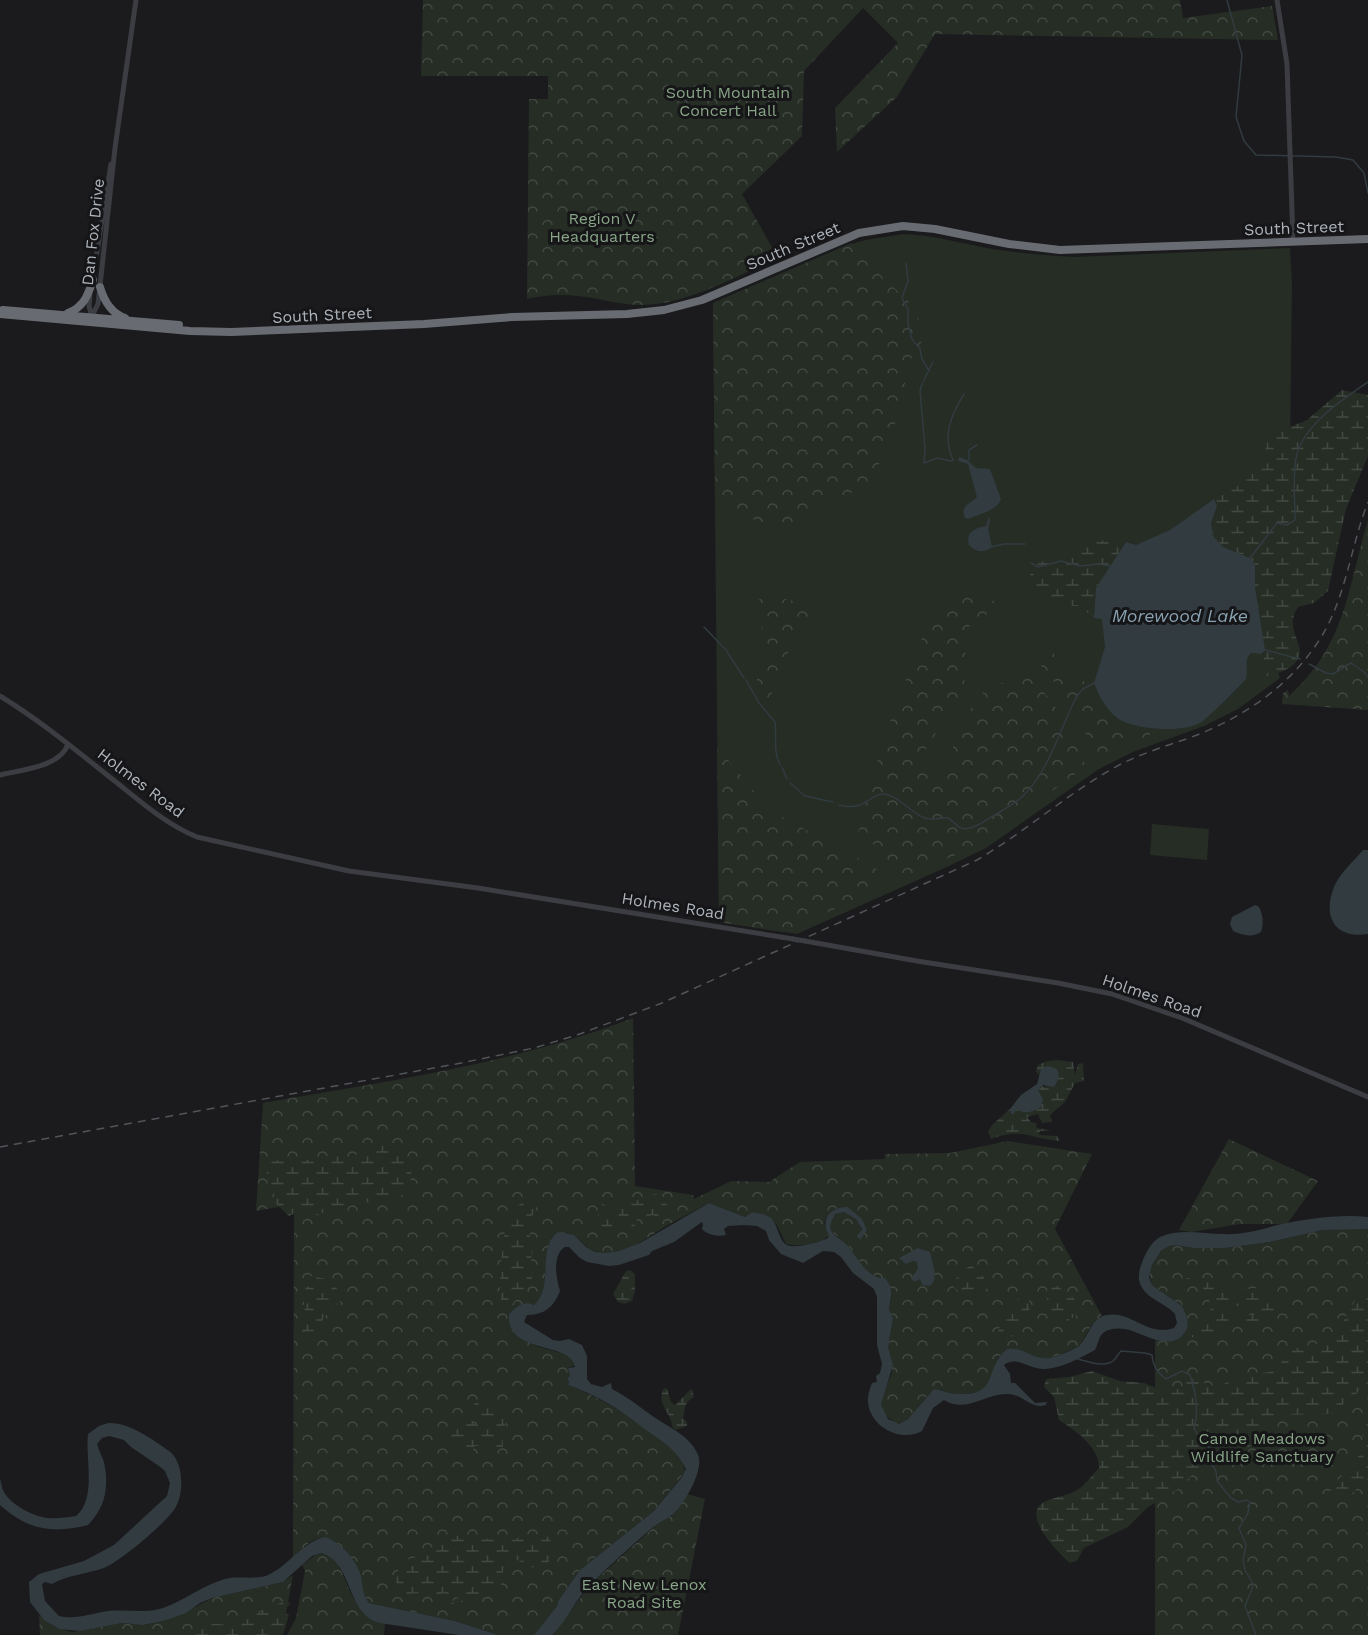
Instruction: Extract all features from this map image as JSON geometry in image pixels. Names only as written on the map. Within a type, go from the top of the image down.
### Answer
[{"type":"highway","name":"South Street","points":[[0,312],[190,331],[231,332],[424,324],[512,317],[627,314],[664,310],[702,300],[859,233],[903,226],[935,229],[1015,245],[1060,250],[1368,238]]},
{"type":"highway","points":[[65,314],[82,305],[93,280]]},
{"type":"highway","points":[[100,287],[104,300],[112,311],[132,320]]},
{"type":"highway","name":"South Street","points":[[0,312],[65,314],[91,320],[132,320],[231,332]]},
{"type":"street","name":"Dan Fox Drive","points":[[91,320],[99,304],[115,148],[136,0]]},
{"type":"street","points":[[1277,0],[1287,64],[1293,241]]},
{"type":"street","name":"Dan Fox Drive","points":[[91,320],[89,302],[109,171],[115,148]]},
{"type":"street","name":"Holmes Road","points":[[0,696],[34,717],[151,811],[197,837],[350,871],[478,888],[1058,983],[1112,994],[1182,1018],[1368,1097]]},
{"type":"street","points":[[0,775],[56,760],[63,754],[68,744]]},
{"type":"green space","points":[[423,0],[1180,0],[1183,18],[1272,6],[1278,40],[935,34],[897,97],[837,152],[835,108],[898,43],[863,8],[804,71],[802,136],[742,194],[778,258],[729,281],[677,300],[634,305],[572,295],[527,299],[529,99],[548,99],[548,76],[421,76]]},
{"type":"green space","points":[[904,234],[934,237],[1005,251],[1075,257],[1290,248],[1292,283],[1288,626],[1267,629],[1280,678],[1238,709],[1204,726],[1133,752],[1099,769],[986,848],[797,934],[719,922],[713,303],[848,245]]},
{"type":"green space","points":[[852,243],[857,253],[908,301],[922,325],[921,345],[907,369],[903,401],[884,455],[866,486],[840,497],[785,528],[768,529],[744,513],[715,503],[713,303]]},
{"type":"green space","points":[[1342,390],[1368,395],[1368,456],[1346,509],[1328,591],[1314,603],[1298,607],[1294,617],[1293,625],[1300,654],[1297,661],[1289,668],[1261,677],[1265,650],[1255,587],[1255,565],[1250,558],[1223,547],[1213,536],[1211,523],[1217,506],[1214,499],[1238,486],[1263,461],[1268,436],[1307,420]]},
{"type":"green space","points":[[1368,520],[1368,710],[1282,704],[1283,693],[1288,690],[1289,696],[1308,677],[1334,636],[1349,592]]},
{"type":"green space","points":[[1091,537],[1114,544],[1126,542],[1096,588],[1094,617],[1078,606],[1067,604],[1041,591],[1031,579],[1031,572],[1036,565],[1063,556]]},
{"type":"green space","points":[[974,593],[988,597],[995,602],[995,607],[991,613],[973,622],[961,641],[967,659],[962,701],[927,746],[924,756],[926,764],[934,770],[949,764],[953,755],[954,730],[990,684],[1003,683],[1024,672],[1029,673],[1062,716],[1086,766],[1000,831],[963,852],[904,877],[873,844],[857,836],[868,790],[889,725],[924,633],[955,597]]},
{"type":"green space","points":[[768,595],[818,607],[819,611],[795,628],[792,633],[786,665],[769,699],[766,700],[757,688],[766,645],[757,607],[758,600]]},
{"type":"green space","points":[[1043,644],[1050,648],[1061,670],[1067,675],[1089,682],[1099,705],[1113,719],[1131,727],[1155,732],[1095,760],[1076,714],[1036,659],[1035,648]]},
{"type":"green space","points":[[717,747],[771,811],[869,864],[883,876],[883,888],[783,932],[719,922]]},
{"type":"green space","points":[[1152,824],[1209,829],[1207,860],[1150,855]]},
{"type":"green space","points":[[633,1018],[635,1186],[693,1195],[694,1199],[731,1181],[769,1182],[800,1162],[885,1159],[885,1154],[950,1153],[1008,1141],[1092,1154],[1055,1229],[1102,1316],[1091,1326],[1080,1345],[1063,1354],[1038,1359],[1019,1350],[1007,1349],[997,1361],[990,1382],[984,1389],[952,1394],[936,1389],[926,1397],[913,1414],[897,1424],[886,1416],[881,1404],[881,1398],[892,1373],[888,1347],[893,1318],[889,1309],[891,1292],[883,1278],[872,1275],[846,1244],[831,1231],[830,1225],[835,1214],[844,1212],[858,1222],[862,1231],[867,1230],[861,1219],[848,1207],[836,1209],[827,1216],[824,1223],[829,1235],[826,1238],[803,1245],[786,1244],[777,1225],[769,1216],[757,1214],[745,1217],[709,1203],[631,1247],[614,1253],[596,1252],[569,1234],[552,1237],[547,1255],[544,1288],[539,1300],[534,1305],[520,1305],[509,1314],[515,1334],[536,1346],[568,1355],[576,1365],[568,1368],[570,1376],[567,1378],[568,1385],[597,1398],[655,1434],[681,1460],[685,1472],[654,1511],[580,1570],[558,1601],[557,1606],[534,1635],[498,1635],[455,1621],[369,1603],[350,1557],[333,1541],[327,1538],[314,1540],[293,1558],[294,1204],[256,1211],[263,1103],[450,1070],[542,1048]]},
{"type":"green space","points":[[1057,1060],[1073,1062],[1075,1075],[1078,1064],[1083,1063],[1084,1081],[1075,1083],[1065,1102],[1051,1114],[1051,1122],[1042,1123],[1038,1114],[1027,1117],[1031,1122],[1036,1123],[1037,1128],[1050,1130],[1040,1131],[1039,1135],[1057,1136],[1060,1141],[1019,1134],[991,1139],[988,1132],[992,1125],[1011,1108],[1010,1113],[1017,1109],[1025,1112],[1043,1099],[1038,1090],[1042,1086],[1046,1087],[1036,1071],[1038,1065]]},
{"type":"green space","points":[[1229,1139],[1318,1181],[1287,1224],[1240,1224],[1191,1232],[1179,1230]]},
{"type":"green space","points":[[372,1144],[396,1150],[409,1163],[411,1174],[409,1189],[400,1197],[339,1208],[311,1219],[295,1213],[289,1216],[273,1201],[275,1190],[266,1176],[272,1160],[287,1161],[296,1157],[307,1160],[337,1154],[350,1157]]},
{"type":"green space","points":[[655,1194],[664,1197],[668,1209],[667,1218],[662,1221],[653,1215],[639,1218],[634,1227],[630,1227],[626,1218],[620,1218],[616,1210],[618,1200],[627,1195],[635,1201]]},
{"type":"green space","points":[[532,1199],[536,1202],[536,1207],[528,1225],[533,1250],[532,1280],[523,1296],[518,1297],[510,1307],[503,1307],[500,1281],[506,1228],[513,1209],[524,1201]]},
{"type":"green space","points":[[603,1204],[607,1206],[613,1223],[611,1230],[594,1231],[592,1226],[598,1220],[598,1208]]},
{"type":"green space","name":"Canoe Meadows Wildlife Sanctuary","points":[[1368,1229],[1368,1635],[1155,1635],[1155,1340],[1177,1340],[1182,1306],[1152,1285],[1149,1273],[1152,1265],[1161,1251],[1169,1246],[1225,1248],[1270,1242],[1323,1230]]},
{"type":"green space","points":[[973,1265],[984,1278],[987,1288],[979,1294],[964,1294],[952,1285],[961,1273]]},
{"type":"green space","points":[[630,1270],[635,1274],[635,1291],[632,1301],[624,1304],[618,1302],[613,1294],[626,1271]]},
{"type":"green space","points":[[307,1275],[331,1280],[341,1300],[325,1316],[314,1337],[305,1335],[301,1326],[305,1314],[303,1291],[310,1284],[306,1279]]},
{"type":"green space","points":[[1185,1278],[1199,1282],[1220,1281],[1233,1290],[1259,1288],[1274,1297],[1272,1317],[1263,1324],[1243,1328],[1237,1323],[1237,1317],[1257,1312],[1244,1306],[1233,1306],[1227,1324],[1221,1330],[1201,1341],[1192,1337],[1191,1333],[1207,1324],[1211,1312],[1210,1296],[1202,1287],[1188,1284]]},
{"type":"green space","points":[[1054,1284],[1074,1298],[1082,1308],[1080,1313],[1061,1325],[1050,1321],[1047,1313],[1047,1288]]},
{"type":"green space","points":[[1368,1289],[1368,1388],[1363,1388],[1328,1414],[1270,1417],[1252,1445],[1243,1452],[1223,1457],[1212,1468],[1198,1469],[1178,1489],[1148,1507],[1128,1527],[1084,1548],[1077,1561],[1070,1563],[1045,1536],[1037,1519],[1040,1505],[1078,1489],[1099,1468],[1091,1447],[1079,1434],[1059,1420],[1054,1397],[1044,1387],[1046,1379],[1069,1377],[1092,1371],[1120,1381],[1144,1383],[1167,1392],[1182,1388],[1186,1381],[1194,1379],[1216,1387],[1242,1376],[1270,1372],[1294,1349],[1333,1340],[1358,1295]]},
{"type":"green space","points":[[1024,1293],[1029,1299],[1030,1306],[1025,1321],[1014,1335],[1001,1343],[997,1339],[1000,1327],[1020,1294]]},
{"type":"green space","points":[[664,1388],[667,1389],[671,1402],[675,1405],[692,1389],[694,1397],[686,1404],[683,1418],[687,1426],[675,1430],[672,1426],[661,1399]]},
{"type":"green space","points":[[483,1397],[488,1399],[492,1407],[505,1419],[502,1432],[503,1448],[487,1450],[481,1446],[475,1446],[473,1450],[475,1461],[456,1448],[452,1442],[450,1428],[460,1416],[482,1428],[499,1429],[479,1414],[473,1405]]},
{"type":"green space","points":[[1368,1413],[1368,1475],[1355,1491],[1344,1499],[1336,1498],[1330,1493],[1359,1455],[1364,1423]]},
{"type":"green space","name":"East New Lenox Road Site","points":[[687,1494],[705,1499],[678,1635],[552,1635],[591,1584],[655,1526],[671,1516]]},
{"type":"green space","points":[[532,1533],[549,1537],[556,1554],[555,1557],[539,1568],[530,1567],[510,1558],[504,1565],[500,1589],[494,1594],[462,1601],[453,1595],[442,1593],[444,1597],[457,1602],[450,1605],[420,1593],[407,1594],[395,1579],[399,1565],[406,1560],[424,1555],[433,1546],[455,1535],[491,1539],[504,1543]]},
{"type":"green space","points":[[318,1553],[333,1559],[357,1603],[385,1623],[384,1635],[287,1635],[296,1618],[305,1571],[302,1565]]},
{"type":"green space","points":[[293,1575],[285,1619],[278,1635],[40,1635],[39,1615],[55,1627],[72,1632],[122,1623],[146,1625],[184,1613],[212,1598],[283,1582]]},
{"type":"green space","points":[[287,1601],[290,1605],[280,1611],[289,1615],[283,1635],[191,1635],[210,1624],[240,1625],[262,1611]]},
{"type":"water","points":[[959,457],[967,460],[976,468],[990,469],[1001,499],[992,509],[968,519],[964,514],[965,507],[977,497],[968,464],[958,461]]},
{"type":"water","name":"Morewood Lake","points":[[1214,499],[1217,506],[1211,523],[1213,536],[1223,547],[1250,558],[1255,565],[1255,587],[1265,650],[1261,654],[1251,653],[1247,659],[1246,679],[1203,721],[1185,728],[1173,729],[1147,728],[1125,722],[1117,718],[1106,706],[1094,683],[1105,647],[1102,619],[1094,618],[1096,588],[1126,542],[1136,545],[1170,530]]},
{"type":"water","points":[[989,516],[988,528],[992,547],[986,551],[977,551],[969,545],[968,537],[975,529],[986,526]]},
{"type":"water","points":[[1363,850],[1368,850],[1368,934],[1357,935],[1347,933],[1334,924],[1330,908],[1334,887],[1343,872]]},
{"type":"water","points":[[1255,905],[1259,907],[1262,916],[1261,932],[1247,935],[1233,931],[1230,924],[1232,917]]},
{"type":"water","points":[[1048,1066],[1057,1069],[1059,1078],[1054,1087],[1043,1085],[1038,1090],[1043,1099],[1041,1107],[1029,1112],[1017,1109],[1011,1114],[1010,1109],[1021,1095],[1037,1084],[1041,1069]]},
{"type":"water","points":[[709,1203],[745,1217],[753,1212],[771,1218],[781,1238],[789,1246],[800,1246],[828,1238],[826,1219],[836,1209],[848,1207],[862,1219],[867,1230],[860,1240],[858,1236],[862,1229],[856,1219],[844,1212],[835,1214],[830,1227],[868,1271],[879,1278],[885,1278],[890,1285],[889,1309],[893,1318],[888,1347],[893,1365],[881,1404],[888,1419],[899,1424],[908,1419],[934,1389],[957,1394],[971,1393],[986,1386],[995,1364],[1007,1349],[1020,1350],[1037,1357],[1051,1358],[1080,1345],[1094,1323],[1107,1315],[1124,1316],[1156,1329],[1174,1328],[1177,1323],[1175,1314],[1149,1296],[1139,1280],[1145,1256],[1152,1244],[1160,1237],[1184,1232],[1237,1234],[1299,1221],[1346,1216],[1368,1217],[1368,1229],[1323,1230],[1270,1242],[1225,1248],[1169,1246],[1161,1251],[1152,1265],[1149,1277],[1152,1285],[1184,1309],[1188,1326],[1179,1338],[1164,1342],[1118,1328],[1101,1335],[1095,1350],[1064,1365],[1039,1369],[1019,1362],[1009,1362],[1004,1365],[1010,1374],[1011,1383],[1015,1383],[1035,1403],[1047,1402],[1046,1405],[1031,1404],[1018,1396],[1008,1394],[991,1396],[960,1405],[944,1400],[933,1408],[922,1431],[905,1435],[896,1434],[880,1425],[870,1411],[868,1395],[872,1383],[877,1382],[876,1376],[880,1373],[882,1364],[877,1345],[877,1297],[874,1289],[853,1273],[841,1257],[834,1252],[823,1251],[803,1263],[781,1254],[769,1240],[766,1231],[757,1226],[728,1226],[724,1229],[726,1235],[716,1236],[702,1229],[702,1222],[674,1242],[652,1251],[649,1255],[619,1265],[609,1266],[587,1262],[569,1247],[565,1247],[558,1255],[557,1261],[556,1273],[560,1291],[558,1297],[543,1312],[527,1315],[524,1322],[553,1340],[569,1339],[582,1345],[587,1356],[587,1379],[591,1384],[602,1387],[611,1383],[612,1389],[686,1438],[698,1455],[699,1468],[686,1498],[675,1512],[652,1528],[591,1584],[552,1635],[534,1635],[557,1606],[558,1601],[580,1570],[654,1511],[686,1469],[671,1448],[630,1418],[587,1392],[568,1385],[567,1378],[570,1376],[568,1368],[575,1367],[571,1359],[517,1336],[511,1327],[509,1314],[524,1304],[534,1305],[540,1297],[544,1288],[548,1247],[558,1232],[574,1235],[595,1252],[619,1251],[640,1243]]},
{"type":"water","points":[[918,1248],[930,1252],[935,1273],[934,1281],[930,1286],[922,1285],[920,1279],[914,1282],[911,1278],[918,1269],[917,1262],[906,1264],[899,1258]]},
{"type":"water","points":[[108,1423],[132,1428],[172,1453],[180,1472],[179,1499],[174,1510],[161,1524],[131,1551],[111,1564],[52,1584],[45,1582],[42,1584],[45,1601],[59,1616],[72,1617],[108,1611],[149,1611],[163,1608],[225,1579],[260,1577],[270,1574],[311,1542],[326,1537],[343,1548],[356,1564],[369,1603],[455,1621],[498,1635],[459,1635],[380,1623],[369,1618],[361,1610],[339,1566],[331,1558],[321,1553],[312,1556],[283,1582],[212,1598],[186,1613],[163,1621],[143,1625],[122,1623],[80,1631],[59,1629],[44,1620],[30,1602],[29,1582],[39,1574],[84,1561],[114,1545],[167,1496],[170,1483],[165,1471],[124,1440],[109,1436],[102,1438],[97,1444],[104,1462],[106,1488],[99,1511],[88,1525],[52,1529],[41,1528],[20,1520],[0,1505],[0,1479],[7,1497],[30,1512],[51,1518],[76,1516],[82,1509],[88,1489],[88,1434]]},
{"type":"waterway","points":[[1227,0],[1242,55],[1236,117],[1244,141],[1256,155],[1336,157],[1353,160],[1364,173],[1368,193]]},
{"type":"waterway","points":[[906,263],[908,281],[902,298],[908,309],[908,324],[912,339],[920,349],[922,359],[929,371]]},
{"type":"waterway","points":[[923,382],[933,362]]},
{"type":"waterway","points":[[1250,558],[1277,523],[1287,525],[1295,520],[1295,461],[1301,443],[1308,432],[1326,413],[1368,382]]},
{"type":"waterway","points":[[922,384],[920,391],[924,463],[938,458],[954,460]]},
{"type":"waterway","points":[[953,460],[948,434],[955,410],[964,394]]},
{"type":"waterway","points":[[969,460],[969,450],[977,445]]},
{"type":"waterway","points":[[991,547],[1004,544],[1025,544]]},
{"type":"waterway","points":[[1031,563],[1038,567],[1061,561],[1080,566],[1099,564],[1110,566]]},
{"type":"waterway","points":[[704,627],[726,650],[744,678]]},
{"type":"waterway","points":[[1265,650],[1300,659]]},
{"type":"waterway","points":[[1309,664],[1333,674],[1351,663],[1368,677]]},
{"type":"waterway","points":[[746,680],[759,703],[775,722],[776,750],[780,765]]},
{"type":"waterway","points":[[839,805],[856,806],[879,794],[884,794],[890,795],[925,818],[948,818],[959,827],[967,829],[977,826],[1017,801],[1033,785],[1048,761],[1077,696],[1083,689],[1094,683]]},
{"type":"waterway","points":[[782,767],[787,779]]},
{"type":"waterway","points":[[790,783],[805,796],[833,802]]},
{"type":"waterway","points":[[1078,1359],[1106,1364],[1114,1360],[1121,1351],[1145,1353],[1152,1355],[1156,1368],[1166,1379],[1182,1371],[1190,1375],[1196,1402],[1194,1428],[1197,1434],[1209,1434],[1209,1459],[1216,1471],[1217,1481],[1231,1498],[1238,1502],[1247,1500],[1250,1502],[1248,1513],[1239,1528],[1246,1545],[1243,1560],[1245,1570],[1253,1584],[1245,1606],[1256,1635]]},
{"type":"railway","points":[[0,1147],[534,1048],[577,1035],[662,1003],[977,860],[1121,764],[1226,722],[1277,688],[1306,659],[1327,626],[1341,591],[1368,502]]},
{"type":"park label","name":"South Mountain Concert Hall","points":[[728,101]]},
{"type":"park label","name":"Region V Headquarters","points":[[602,227]]}]
